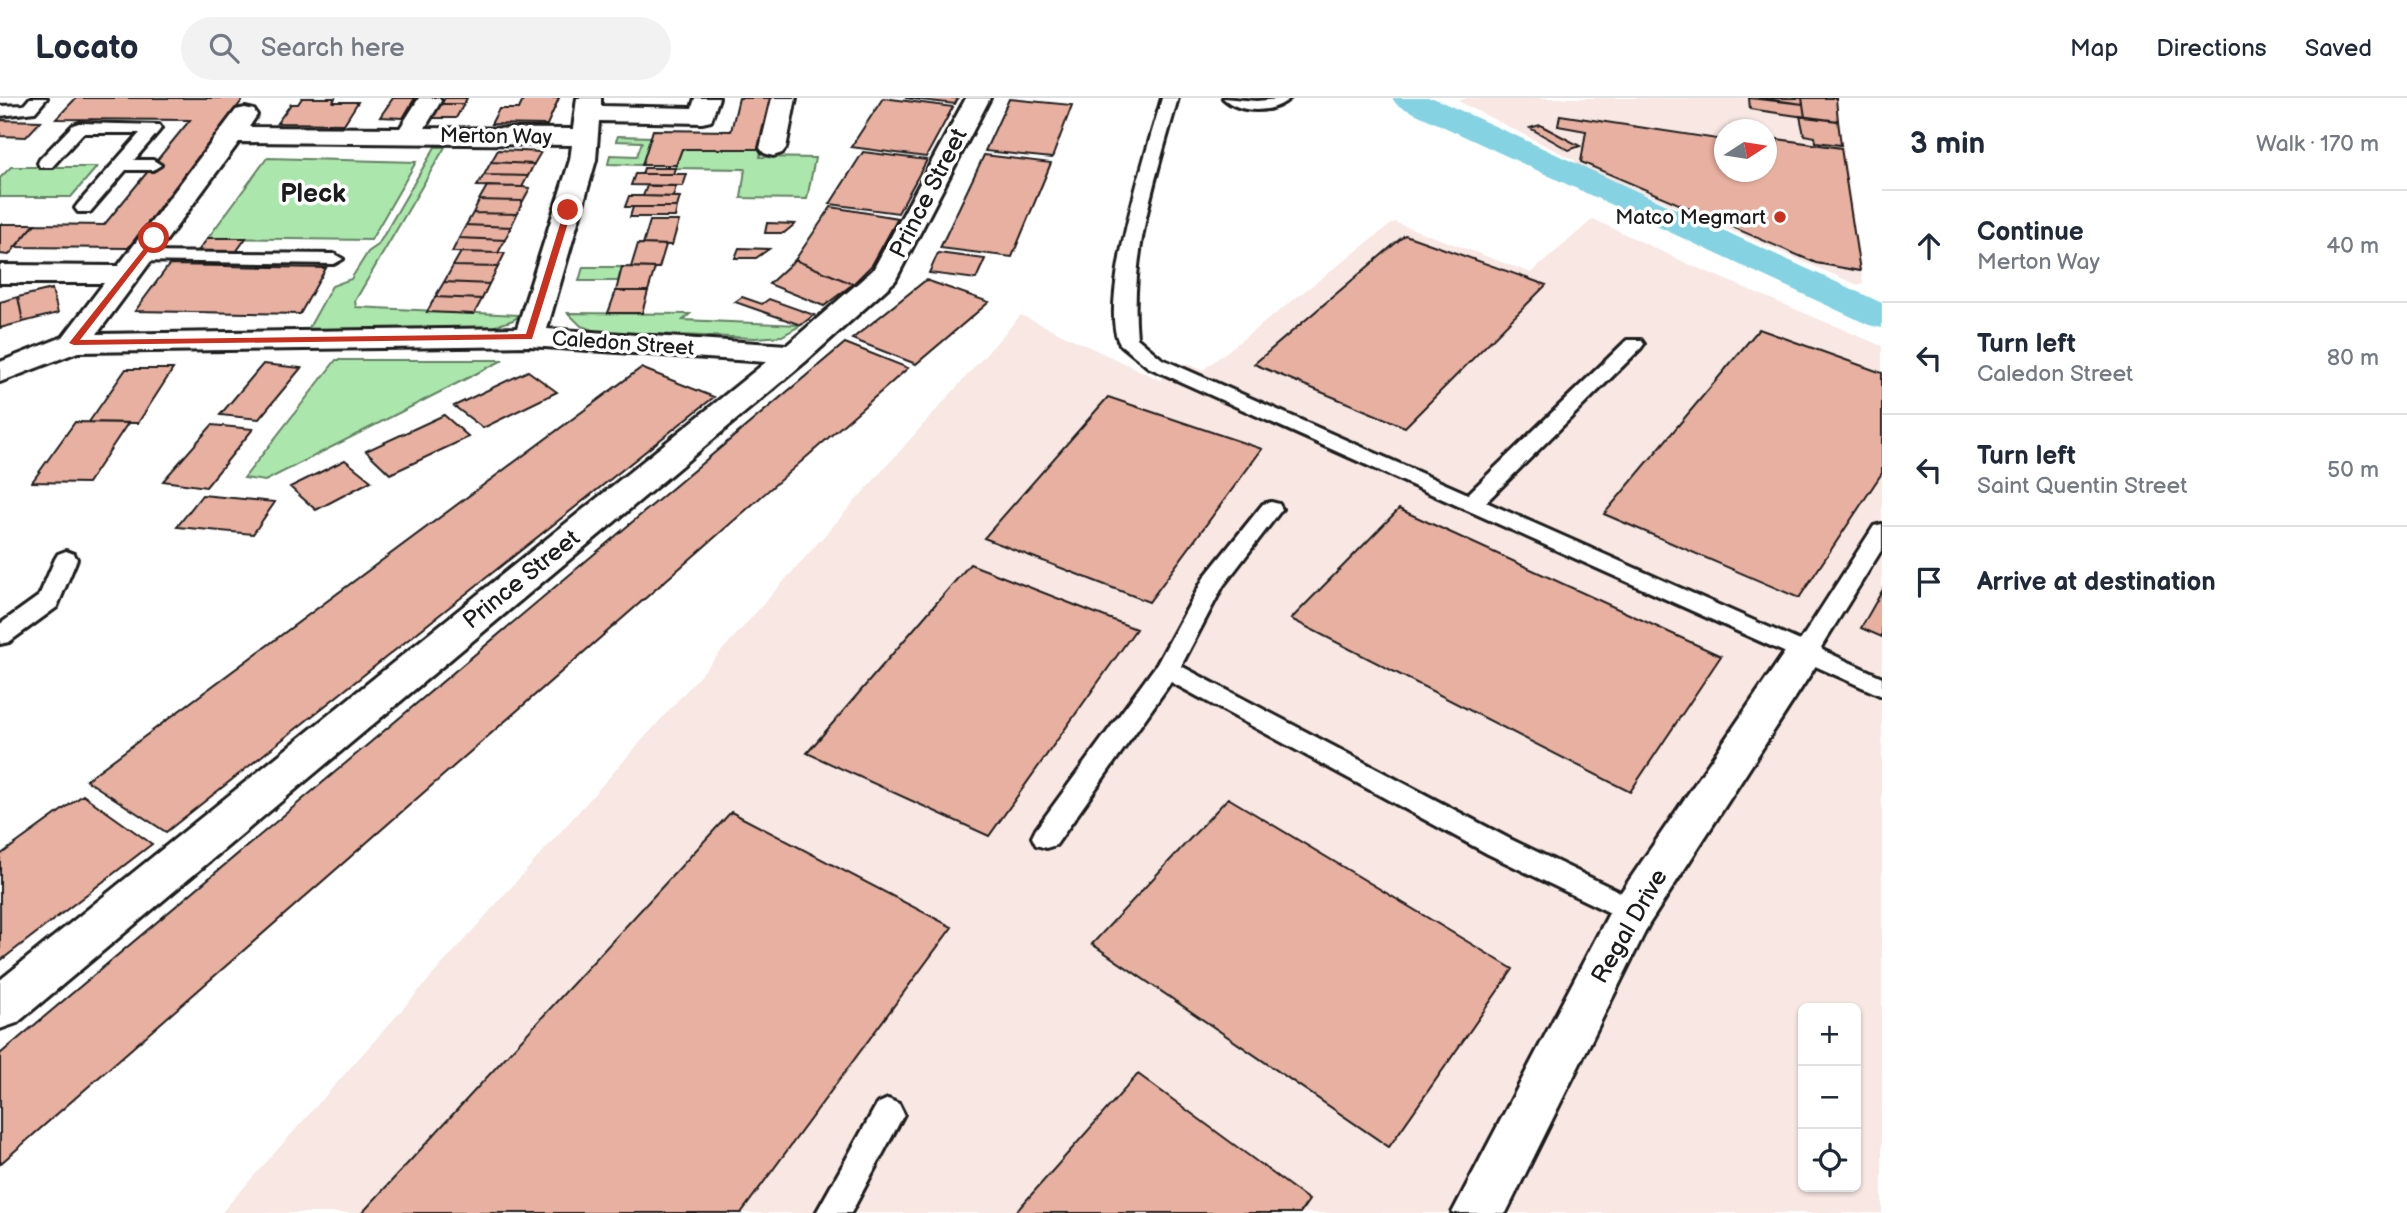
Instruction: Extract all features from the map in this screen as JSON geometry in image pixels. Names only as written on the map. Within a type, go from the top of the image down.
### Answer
[{"type":"street","name":"Merton Way","points":[[74,343],[133,266],[201,165],[238,125],[407,136],[587,116],[702,116],[708,98]]},
{"type":"street","points":[[773,148],[784,98]]},
{"type":"street","name":"Prince Street","points":[[0,1008],[794,355],[885,275],[978,98]]},
{"type":"street","name":"Merton Way","points":[[407,136],[429,101]]},
{"type":"street","points":[[529,337],[583,160],[587,116]]},
{"type":"street","points":[[0,274],[133,266]]},
{"type":"street","name":"Caledon Street","points":[[74,343],[529,337],[794,355]]},
{"type":"street","points":[[0,373],[74,343]]},
{"type":"street","name":"Regal Drive","points":[[1478,1213],[1633,911],[1805,653]]},
{"type":"lane","points":[[0,111],[29,109],[39,98]]},
{"type":"lane","points":[[1170,98],[1130,250],[1123,315],[1127,340],[1155,363],[1882,687]]},
{"type":"lane","points":[[1231,98],[1255,107],[1264,107],[1282,98]]},
{"type":"lane","points":[[46,163],[79,128],[153,128],[85,208]]},
{"type":"lane","points":[[121,165],[153,165]]},
{"type":"lane","points":[[133,266],[334,259]]},
{"type":"lane","points":[[1472,503],[1634,344]]},
{"type":"lane","points":[[1046,837],[1167,669],[1213,582],[1271,509]]},
{"type":"lane","points":[[1805,653],[1882,531]]},
{"type":"lane","points":[[0,636],[49,601],[66,559]]},
{"type":"lane","points":[[1167,669],[1498,846],[1633,911]]},
{"type":"lane","points":[[833,1213],[888,1114]]},
{"type":"shaded area","points":[[1467,98],[1836,98],[1863,284],[1858,285],[1573,163],[1576,161],[1458,101]]},
{"type":"shaded area","points":[[1593,219],[1686,263],[1882,346],[1882,1213],[221,1213],[1021,315],[1160,380],[1184,363],[1203,370],[1394,222],[1531,273]]},
{"type":"green space","points":[[618,136],[651,137],[642,165],[608,164],[610,155],[637,156],[642,142],[616,141]]},
{"type":"green space","points":[[435,147],[445,147],[355,301],[356,307],[520,315],[484,330],[306,333],[332,286],[351,279],[368,252],[378,245]]},
{"type":"green space","points":[[682,149],[761,149],[760,157],[815,158],[807,199],[741,198],[745,169],[675,168]]},
{"type":"green space","points":[[267,158],[416,162],[371,240],[208,238]]},
{"type":"green space","points":[[11,167],[97,167],[71,197],[0,197],[0,178]]},
{"type":"green space","points":[[583,267],[622,267],[618,281],[579,281]]},
{"type":"green space","points":[[568,313],[690,314],[683,320],[801,325],[782,336],[756,338],[599,332],[581,326]]},
{"type":"green space","points":[[336,360],[503,360],[265,481],[244,478]]},
{"type":"building","points":[[76,98],[244,98],[128,248],[15,247],[35,224],[104,225],[190,120],[56,119]]},
{"type":"building","points":[[302,98],[335,98],[333,102],[358,102],[344,124],[277,123],[291,104],[298,104]]},
{"type":"building","points":[[393,98],[415,98],[403,118],[380,117]]},
{"type":"building","points":[[445,98],[467,98],[464,104],[441,104]]},
{"type":"building","points":[[524,98],[559,98],[547,125],[491,124],[499,109],[519,109]]},
{"type":"building","points":[[739,98],[773,98],[761,149],[682,149],[676,165],[642,165],[653,130],[731,131]]},
{"type":"building","points":[[883,98],[953,107],[926,157],[851,147]]},
{"type":"building","points":[[905,98],[958,98],[955,104]]},
{"type":"building","points":[[1749,98],[1803,104],[1805,117],[1750,109]]},
{"type":"building","points":[[1758,98],[1802,98],[1803,104]]},
{"type":"building","points":[[1802,98],[1836,98],[1838,121],[1805,117]]},
{"type":"building","points":[[1009,99],[1072,105],[1052,158],[985,151]]},
{"type":"building","points":[[441,104],[464,104],[456,118],[433,118]]},
{"type":"building","name":"Matco Megmart","points":[[1560,115],[1714,138],[1714,182],[1777,182],[1777,139],[1841,148],[1860,271],[1816,263],[1581,162],[1586,131],[1558,126]]},
{"type":"building","points":[[1800,116],[1838,121],[1841,145],[1816,142],[1815,137],[1804,135]]},
{"type":"building","points":[[0,121],[41,121],[26,137],[0,136]]},
{"type":"building","points":[[1540,125],[1580,146],[1569,150],[1530,128]]},
{"type":"building","points":[[498,150],[541,152],[534,164],[491,162]]},
{"type":"building","points":[[863,152],[927,160],[898,213],[830,204]]},
{"type":"building","points":[[984,155],[1051,163],[1012,257],[940,248]]},
{"type":"building","points":[[491,162],[534,164],[528,176],[484,175]]},
{"type":"building","points":[[644,168],[675,168],[673,174],[642,174]]},
{"type":"building","points":[[635,174],[687,174],[683,186],[631,185]]},
{"type":"building","points":[[484,175],[528,176],[522,187],[477,186]]},
{"type":"building","points":[[487,186],[530,188],[523,201],[479,200]]},
{"type":"building","points":[[647,186],[676,186],[673,197],[643,196]]},
{"type":"building","points":[[629,196],[680,197],[677,207],[625,207]]},
{"type":"building","points":[[479,200],[523,201],[517,214],[473,213]]},
{"type":"building","points":[[633,207],[677,207],[675,217],[630,217]]},
{"type":"building","points":[[831,207],[898,218],[872,265],[853,284],[795,260]]},
{"type":"building","points":[[473,213],[517,214],[511,227],[466,225]]},
{"type":"building","points":[[650,221],[679,221],[672,245],[643,244]]},
{"type":"building","points":[[767,223],[795,224],[784,233],[765,233]]},
{"type":"building","points":[[0,224],[35,224],[9,255],[0,254]]},
{"type":"building","points":[[466,225],[511,227],[505,240],[459,238]]},
{"type":"building","points":[[1405,235],[1546,285],[1405,427],[1254,364]]},
{"type":"building","points":[[208,238],[246,238],[236,252],[198,251]]},
{"type":"building","points":[[459,238],[505,240],[498,253],[452,252]]},
{"type":"building","points":[[638,244],[666,245],[659,268],[631,267]]},
{"type":"building","points":[[739,248],[769,249],[756,258],[735,258]]},
{"type":"building","points":[[461,252],[505,253],[498,267],[453,266]]},
{"type":"building","points":[[938,253],[985,259],[976,279],[929,273]]},
{"type":"building","points":[[795,260],[853,284],[824,306],[769,284]]},
{"type":"building","points":[[169,265],[326,268],[300,314],[135,311]]},
{"type":"building","points":[[453,266],[498,267],[489,284],[444,282]]},
{"type":"building","points":[[622,267],[655,268],[648,291],[616,291]]},
{"type":"building","points":[[926,280],[989,302],[916,364],[852,339]]},
{"type":"building","points":[[444,282],[489,284],[482,299],[435,297]]},
{"type":"building","points":[[52,289],[58,313],[23,322],[18,297]]},
{"type":"building","points":[[616,291],[648,291],[642,313],[608,313]]},
{"type":"building","points":[[18,297],[23,322],[0,328],[0,302]]},
{"type":"building","points":[[435,297],[482,299],[474,314],[427,312]]},
{"type":"building","points":[[742,297],[762,304],[769,299],[814,315],[801,325],[735,302]]},
{"type":"building","points":[[1759,329],[1882,373],[1882,473],[1799,598],[1604,514]]},
{"type":"building","points":[[845,343],[908,368],[0,1164],[0,1054]]},
{"type":"building","points":[[263,364],[301,368],[259,419],[220,415]]},
{"type":"building","points":[[641,368],[714,397],[166,832],[86,780]]},
{"type":"building","points":[[126,369],[173,369],[138,423],[89,422]]},
{"type":"building","points":[[528,371],[557,392],[483,428],[454,406]]},
{"type":"building","points":[[1108,397],[1262,449],[1149,602],[984,538]]},
{"type":"building","points":[[444,415],[469,437],[390,474],[366,451]]},
{"type":"building","points":[[75,422],[128,423],[88,483],[32,482]]},
{"type":"building","points":[[212,425],[253,429],[206,487],[163,481]]},
{"type":"building","points":[[345,460],[371,481],[316,510],[290,487]]},
{"type":"building","points":[[202,495],[275,502],[253,534],[177,527]]},
{"type":"building","points":[[1399,509],[1721,656],[1630,792],[1291,619]]},
{"type":"building","points":[[970,564],[1136,629],[989,836],[807,753]]},
{"type":"building","points":[[1882,591],[1882,637],[1861,628]]},
{"type":"building","points":[[83,795],[152,844],[0,961],[0,855]]},
{"type":"building","points":[[1228,798],[1513,969],[1389,1147],[1092,944]]},
{"type":"building","points":[[731,812],[952,927],[741,1213],[362,1213]]},
{"type":"building","points":[[1138,1074],[1309,1200],[1300,1213],[1015,1213]]},
{"type":"waterway","points":[[1408,98],[1882,317]]},
{"type":"place","name":"Matco Megmart","points":[[1780,217]]},
{"type":"district","name":"Pleck","points":[[313,193]]},
{"type":"route","points":[[154,238],[74,343],[529,337],[568,210]]}]
